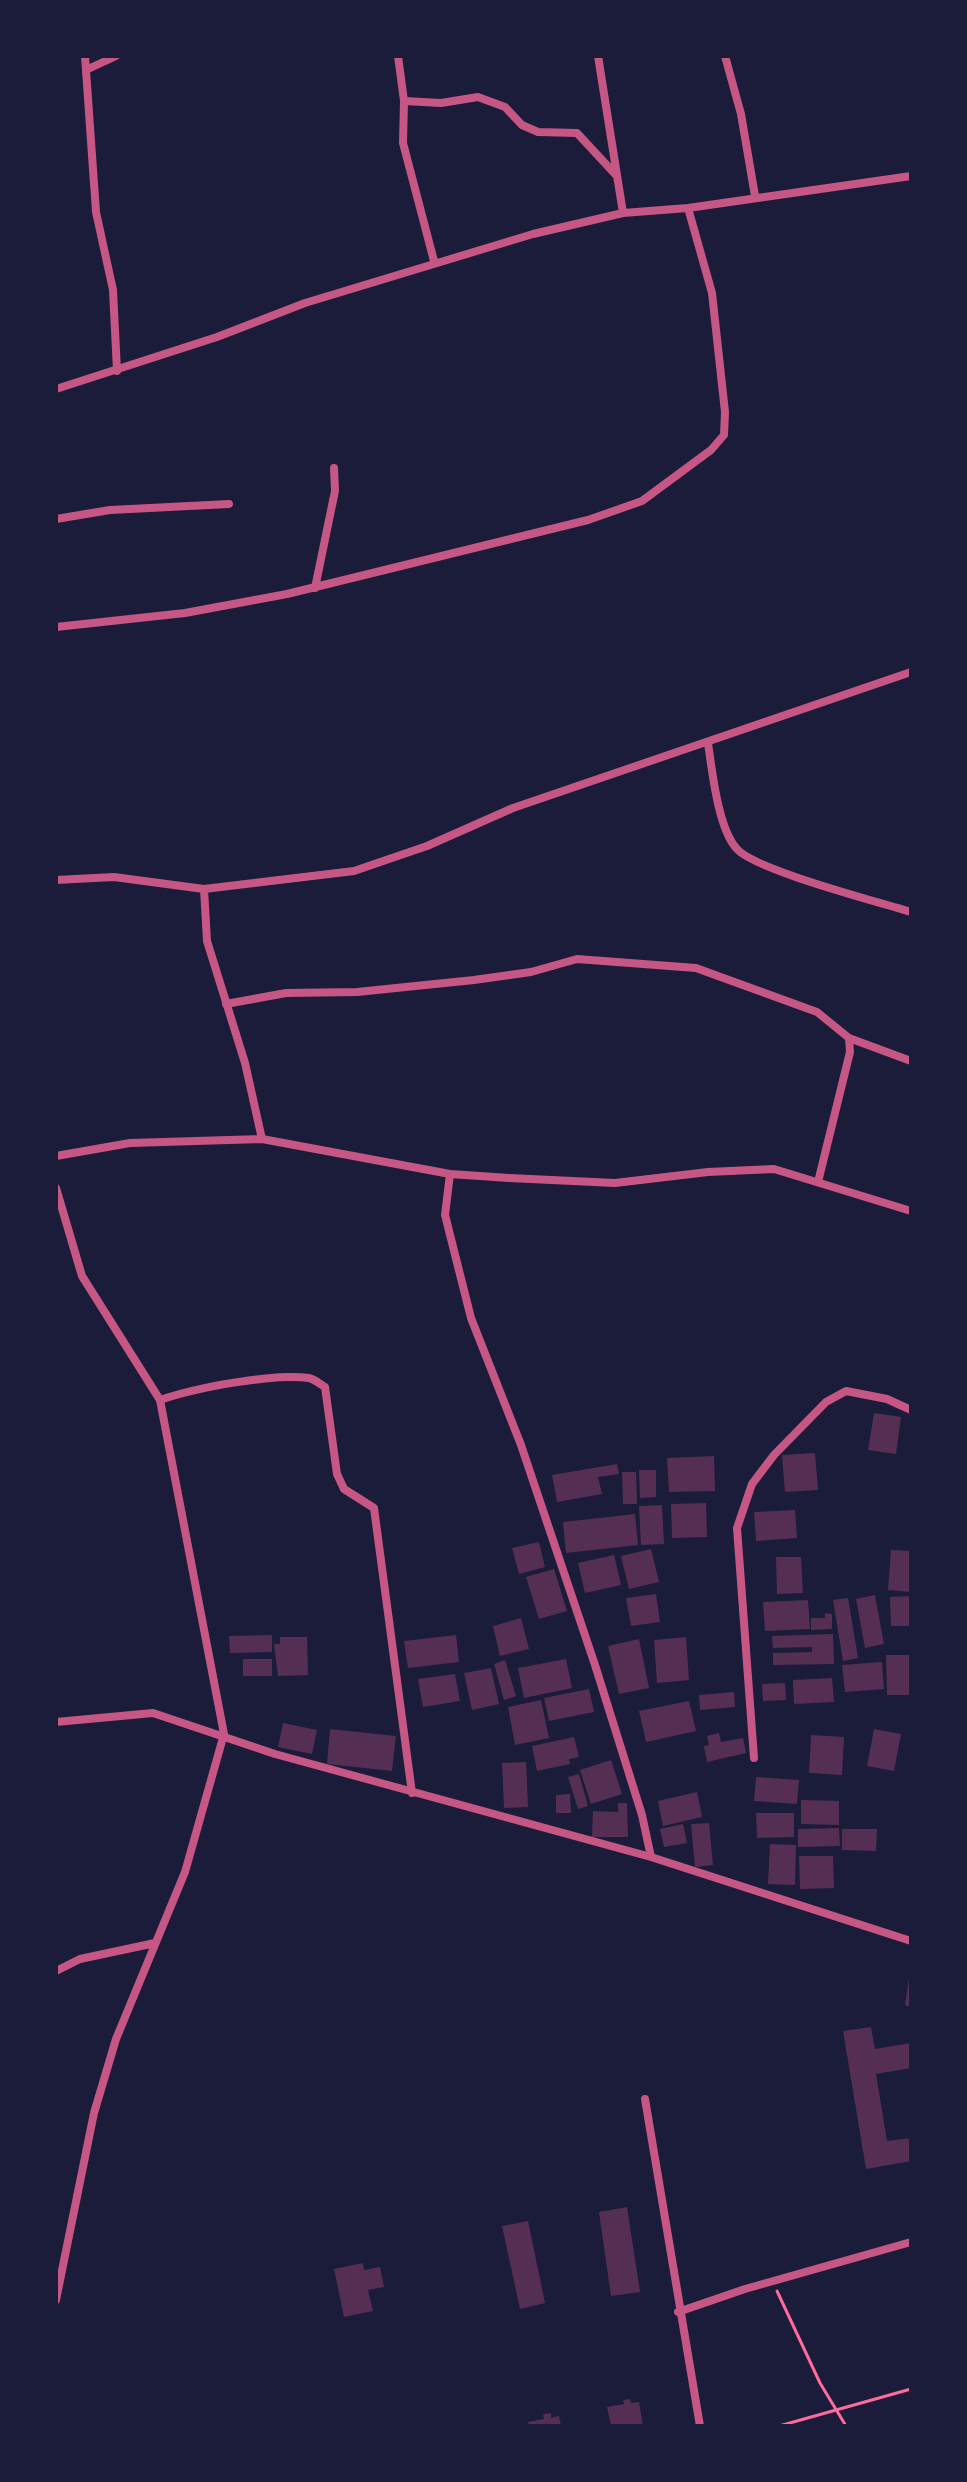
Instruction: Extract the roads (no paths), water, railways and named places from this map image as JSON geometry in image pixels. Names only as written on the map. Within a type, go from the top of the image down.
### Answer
[{"type":"street","points":[[85,56],[96,212],[113,290],[117,371]]},
{"type":"street","points":[[86,70],[116,56]]},
{"type":"street","points":[[398,56],[404,101],[403,143],[434,261]]},
{"type":"street","points":[[598,56],[623,213]]},
{"type":"street","points":[[725,56],[741,114],[755,196]]},
{"type":"street","points":[[404,101],[487,99],[505,107],[522,125],[538,132],[577,133],[616,175]]},
{"type":"street","points":[[56,389],[117,371],[305,303],[434,261],[623,213],[688,208],[911,176]]},
{"type":"street","points":[[56,627],[185,613],[315,588],[588,520],[642,501],[711,450],[724,435],[725,412],[712,293],[688,208]]},
{"type":"street","points":[[315,588],[335,491],[334,468]]},
{"type":"street","points":[[56,519],[110,510],[229,504]]},
{"type":"street","points":[[56,880],[114,877],[204,889],[354,871],[427,846],[513,808],[911,672]]},
{"type":"street","points":[[708,743],[715,789],[736,849],[749,858],[815,883],[911,912]]},
{"type":"street","points":[[204,889],[207,941],[245,1063],[262,1139]]},
{"type":"street","points":[[226,1004],[286,993],[357,992],[488,978],[531,972],[577,959],[637,962],[696,968],[777,996],[817,1012],[849,1038],[911,1061]]},
{"type":"street","points":[[818,1182],[850,1052],[849,1038]]},
{"type":"street","points":[[56,1156],[130,1143],[262,1139],[450,1174],[615,1183],[708,1172],[774,1169],[911,1211]]},
{"type":"street","points":[[450,1174],[445,1215],[471,1318],[521,1445],[587,1638],[642,1815],[651,1857]]},
{"type":"street","points":[[56,1188],[82,1276],[160,1400],[224,1734],[185,1872],[116,2039],[94,2113],[56,2300]]},
{"type":"street","points":[[160,1400],[185,1392],[284,1379],[311,1378],[325,1387],[337,1474],[344,1489],[374,1508],[381,1539],[396,1689],[412,1793]]},
{"type":"street","points":[[754,1758],[737,1528],[752,1484],[774,1455],[826,1402],[846,1391],[887,1399],[911,1410]]},
{"type":"street","points":[[56,1722],[153,1713],[224,1734],[275,1754],[651,1857],[911,1941]]},
{"type":"street","points":[[56,1971],[80,1959],[155,1943]]},
{"type":"street","points":[[645,2099],[678,2312],[700,2426]]},
{"type":"street","points":[[678,2312],[772,2281],[911,2242]]}]
